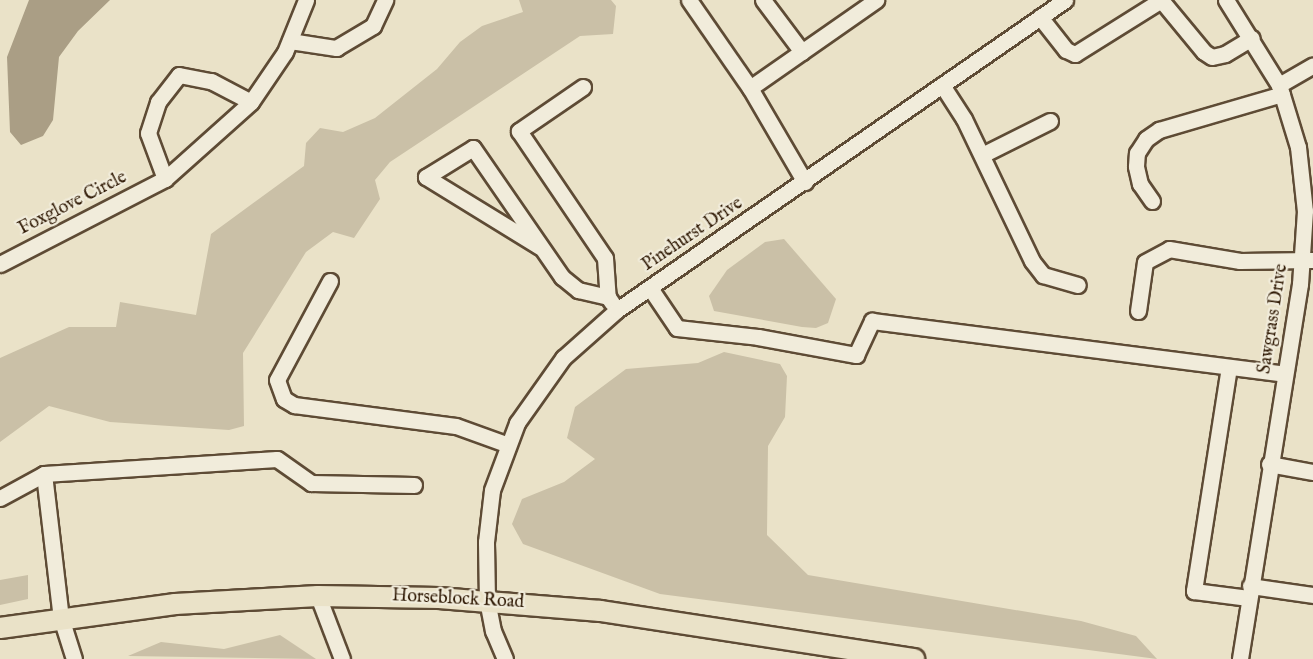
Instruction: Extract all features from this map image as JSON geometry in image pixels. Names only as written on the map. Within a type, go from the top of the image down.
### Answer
[{"type":"main road","name":"Horseblock Road","points":[[0,628],[175,604],[318,596],[487,600],[600,611],[914,659]]},
{"type":"street","name":"Foxglove Circle","points":[[0,264],[165,179],[251,102],[290,41],[306,0]]},
{"type":"street","points":[[290,41],[336,48],[373,26],[385,0]]},
{"type":"street","points":[[689,0],[750,88],[805,182]]},
{"type":"street","points":[[763,0],[802,52]]},
{"type":"street","points":[[750,88],[876,0]]},
{"type":"street","name":"Pinehurst Drive","points":[[505,659],[493,631],[487,600],[488,516],[506,444],[557,365],[617,310],[1065,0]]},
{"type":"street","points":[[1040,17],[1066,50],[1075,54],[1161,0],[1204,52],[1212,57],[1225,54],[1252,38]]},
{"type":"street","name":"Sawgrass Drive","points":[[1226,0],[1252,38],[1280,89],[1302,177],[1308,261],[1269,464],[1240,659]]},
{"type":"street","points":[[1152,201],[1140,184],[1136,166],[1137,153],[1146,139],[1159,130],[1280,89],[1313,65]]},
{"type":"street","points":[[165,179],[148,133],[158,102],[179,75],[212,81],[251,102]]},
{"type":"street","points":[[942,86],[982,155],[1032,261],[1043,275],[1078,285]]},
{"type":"street","points":[[583,87],[519,131],[605,258],[608,297],[617,310]]},
{"type":"street","points":[[982,155],[1050,120]]},
{"type":"street","points":[[540,247],[426,177],[473,148],[540,247],[569,285],[608,297]]},
{"type":"street","points":[[1138,311],[1145,261],[1169,249],[1240,261],[1308,261]]},
{"type":"street","points":[[330,281],[277,380],[284,399],[294,405],[456,426],[506,444]]},
{"type":"street","points":[[650,288],[677,328],[759,337],[856,355],[872,321],[1285,374]]},
{"type":"street","points":[[1228,367],[1194,591],[1313,595]]},
{"type":"street","points":[[0,498],[44,474],[277,459],[311,483],[414,485]]},
{"type":"street","points":[[1269,464],[1313,472]]},
{"type":"street","points":[[44,474],[61,618],[74,659]]},
{"type":"street","points":[[318,596],[342,659]]},
{"type":"shaded area","points":[[29,0],[110,0],[78,31],[59,57],[53,120],[43,136],[21,145],[10,132],[7,57]]},
{"type":"shaded area","points":[[519,0],[611,0],[616,6],[613,34],[580,36],[390,162],[375,180],[380,199],[354,238],[333,232],[306,252],[243,353],[244,426],[229,430],[110,422],[49,406],[0,442],[0,358],[69,327],[116,327],[120,302],[196,315],[211,234],[304,166],[306,143],[320,128],[343,132],[375,118],[437,69],[460,42],[482,26],[523,12]]},
{"type":"shaded area","points":[[784,239],[836,299],[828,323],[816,328],[802,327],[714,311],[709,296],[727,270],[765,242]]},
{"type":"shaded area","points":[[724,352],[780,364],[787,376],[785,417],[768,446],[767,535],[808,575],[1081,621],[1136,636],[1157,659],[660,594],[523,544],[512,524],[522,499],[564,482],[595,459],[567,438],[575,407],[626,369],[698,363]]},
{"type":"shaded area","points":[[28,575],[28,599],[0,605],[0,580]]},
{"type":"shaded area","points":[[280,635],[316,659],[128,656],[161,642],[224,649]]}]
